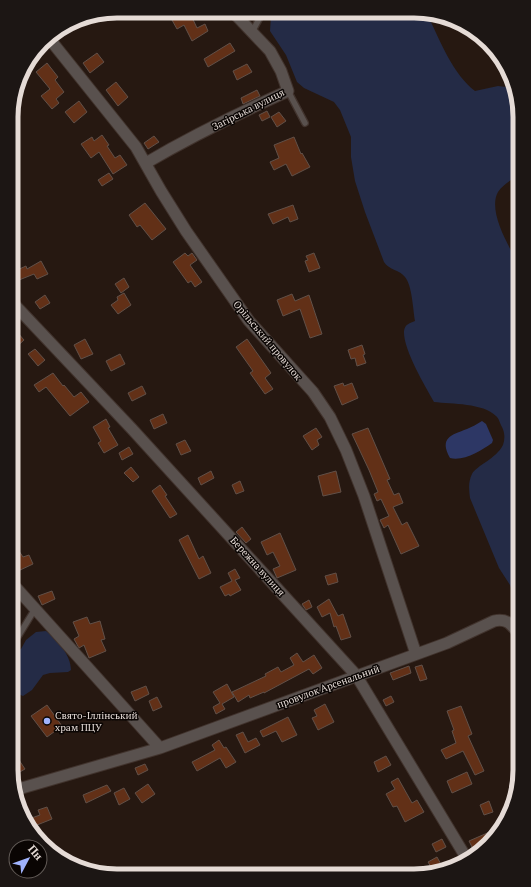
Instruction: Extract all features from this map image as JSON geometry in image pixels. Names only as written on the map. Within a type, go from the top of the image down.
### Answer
[{"type":"street","name":"Загірська вулиця","points":[[146,163],[176,145],[225,120],[288,91],[281,70],[270,51],[239,18]]},
{"type":"street","name":"Орільський провулок","points":[[52,43],[136,147],[160,191],[219,280],[250,321],[313,392],[330,418],[346,450],[361,489],[416,654]]},
{"type":"street","name":"Бережна вулиця","points":[[18,308],[138,434],[356,675],[465,855]]},
{"type":"street","points":[[18,590],[160,748]]},
{"type":"street","name":"провулок Арсенальний","points":[[20,789],[160,748],[356,675],[447,643],[494,621],[506,621],[513,626]]},
{"type":"lane","points":[[252,32],[260,18]]},
{"type":"lane","points":[[288,91],[305,123]]},
{"type":"lane","points":[[18,637],[35,609]]},
{"type":"shaded area","points":[[271,18],[414,18],[430,19],[448,58],[467,84],[475,91],[498,86],[506,87],[509,91],[513,111],[513,179],[505,184],[498,192],[495,200],[495,209],[501,230],[513,254],[513,594],[510,585],[499,568],[470,498],[469,492],[469,483],[474,471],[496,454],[503,445],[503,429],[497,417],[483,409],[475,406],[434,402],[425,387],[415,367],[405,339],[405,327],[415,321],[409,286],[403,275],[386,265],[384,262],[355,181],[351,157],[351,137],[340,110],[334,102],[304,88],[297,82],[286,55],[270,31]]},
{"type":"shaded area","points":[[482,421],[486,424],[493,440],[492,443],[478,452],[466,457],[455,459],[450,458],[446,446],[448,438]]},
{"type":"shaded area","points":[[46,631],[55,638],[69,659],[71,670],[68,672],[43,675],[32,690],[23,696],[18,694],[18,650],[21,649],[26,640],[36,632]]},
{"type":"building","points":[[176,18],[192,18],[197,28],[205,24],[208,31],[192,41],[184,25],[177,29],[172,20]]},
{"type":"building","points":[[230,43],[235,51],[208,67],[204,59]]},
{"type":"building","points":[[97,53],[104,62],[90,73],[83,63]]},
{"type":"building","points":[[47,63],[58,77],[55,80],[64,92],[56,99],[59,103],[52,109],[41,96],[50,89],[36,72]]},
{"type":"building","points":[[247,64],[252,72],[237,80],[233,71]]},
{"type":"building","points":[[116,82],[128,97],[118,106],[106,90]]},
{"type":"building","points":[[257,90],[260,96],[243,104],[241,98]]},
{"type":"building","points":[[79,101],[87,112],[74,123],[65,112]]},
{"type":"building","points":[[267,111],[270,117],[262,121],[259,115]]},
{"type":"building","points":[[279,112],[286,121],[277,127],[271,117]]},
{"type":"building","points":[[102,135],[115,158],[120,155],[127,165],[113,174],[99,152],[91,158],[81,144],[92,137],[94,141]]},
{"type":"building","points":[[154,136],[159,142],[148,149],[144,143]]},
{"type":"building","points":[[294,137],[301,154],[302,153],[310,167],[292,176],[286,164],[274,170],[270,162],[279,158],[274,145]]},
{"type":"building","points":[[109,173],[113,179],[102,186],[98,180]]},
{"type":"building","points":[[145,203],[166,229],[152,240],[140,225],[137,227],[129,215]]},
{"type":"building","points":[[293,205],[298,219],[290,222],[288,217],[273,224],[268,214]]},
{"type":"building","points":[[185,253],[188,256],[192,253],[197,260],[190,265],[202,282],[195,287],[191,281],[188,283],[173,262]]},
{"type":"building","points":[[314,253],[320,268],[309,272],[305,261],[308,260],[306,256]]},
{"type":"building","points":[[41,261],[48,274],[37,279],[34,274],[18,280],[18,270],[26,266],[27,269]]},
{"type":"building","points":[[124,278],[129,287],[121,293],[115,284]]},
{"type":"building","points":[[124,293],[131,305],[118,314],[111,305],[118,300],[117,297]]},
{"type":"building","points":[[292,294],[295,301],[309,295],[322,334],[310,338],[300,309],[283,316],[277,300]]},
{"type":"building","points":[[45,295],[50,303],[40,309],[35,302]]},
{"type":"building","points":[[18,333],[24,340],[18,346]]},
{"type":"building","points":[[85,339],[93,354],[81,359],[74,345]]},
{"type":"building","points":[[247,339],[271,373],[265,378],[273,389],[265,394],[250,373],[253,371],[236,347]]},
{"type":"building","points":[[362,345],[366,363],[357,366],[355,358],[351,359],[348,350]]},
{"type":"building","points":[[35,349],[45,360],[38,366],[28,354]]},
{"type":"building","points":[[120,354],[125,364],[111,371],[106,361]]},
{"type":"building","points":[[53,373],[74,397],[81,392],[89,402],[70,416],[46,387],[39,392],[34,385]]},
{"type":"building","points":[[343,383],[344,386],[352,383],[358,398],[342,405],[334,386]]},
{"type":"building","points":[[142,386],[146,394],[132,401],[128,393]]},
{"type":"building","points":[[163,414],[167,423],[154,429],[150,420]]},
{"type":"building","points":[[106,419],[110,427],[108,428],[118,445],[104,453],[98,443],[101,441],[93,427]]},
{"type":"building","points":[[316,428],[322,437],[317,440],[319,445],[312,450],[303,436]]},
{"type":"building","points":[[368,428],[390,479],[387,480],[394,495],[399,493],[403,503],[393,507],[402,525],[407,522],[419,546],[401,554],[388,525],[384,528],[380,520],[389,516],[381,499],[377,501],[374,494],[378,492],[352,434]]},
{"type":"building","points":[[185,440],[191,451],[181,455],[176,444]]},
{"type":"building","points":[[129,447],[133,454],[122,460],[119,453]]},
{"type":"building","points":[[131,467],[139,477],[133,482],[124,473]]},
{"type":"building","points":[[211,471],[214,478],[201,485],[198,478]]},
{"type":"building","points":[[336,471],[341,492],[323,496],[318,476]]},
{"type":"building","points":[[240,481],[244,491],[236,494],[232,485]]},
{"type":"building","points":[[160,485],[167,495],[165,496],[177,514],[170,518],[152,491]]},
{"type":"building","points":[[242,527],[251,539],[246,543],[236,532]]},
{"type":"building","points":[[280,533],[296,570],[277,578],[273,569],[280,566],[273,552],[267,555],[261,542]]},
{"type":"building","points":[[188,535],[199,559],[203,556],[211,573],[199,579],[179,540]]},
{"type":"building","points":[[18,550],[23,557],[29,555],[33,564],[18,571]]},
{"type":"building","points":[[235,569],[240,578],[235,580],[241,590],[230,596],[229,594],[225,596],[220,587],[232,581],[228,573]]},
{"type":"building","points":[[336,573],[338,582],[328,585],[325,576]]},
{"type":"building","points":[[52,591],[55,599],[42,605],[38,596]]},
{"type":"building","points":[[329,599],[338,616],[343,614],[351,637],[341,640],[336,626],[334,627],[330,613],[322,617],[317,607]]},
{"type":"building","points":[[309,600],[312,607],[306,610],[302,604]]},
{"type":"building","points":[[87,617],[90,624],[100,621],[105,639],[101,640],[106,651],[89,658],[84,645],[79,648],[74,639],[79,636],[73,622]]},
{"type":"building","points":[[297,653],[303,662],[314,655],[322,668],[313,674],[309,669],[264,693],[250,698],[249,695],[238,702],[232,692],[266,676],[265,674],[278,667],[281,672],[294,665],[290,658]]},
{"type":"building","points":[[422,665],[427,679],[420,681],[415,667]]},
{"type":"building","points":[[409,666],[411,673],[393,680],[390,673]]},
{"type":"building","points":[[227,684],[234,697],[222,704],[225,709],[216,714],[213,707],[220,703],[213,692]]},
{"type":"building","points":[[146,686],[149,694],[135,701],[131,692]]},
{"type":"building","points":[[391,696],[394,702],[386,706],[383,700]]},
{"type":"building","points":[[157,697],[162,707],[153,711],[149,701]]},
{"type":"building","points":[[325,704],[334,722],[318,730],[312,718],[317,716],[314,710]]},
{"type":"building","name":"Свято-Іллінський храм ПЦУ","points":[[47,705],[62,726],[47,737],[31,716]]},
{"type":"building","points":[[461,706],[472,734],[468,736],[484,771],[475,775],[463,751],[446,759],[441,750],[456,743],[452,731],[454,730],[447,711]]},
{"type":"building","points":[[288,717],[297,735],[282,742],[276,731],[263,737],[260,731]]},
{"type":"building","points":[[243,732],[248,742],[256,738],[260,745],[245,753],[236,735]]},
{"type":"building","points":[[219,740],[224,748],[226,747],[236,762],[226,768],[220,758],[197,771],[192,762],[215,750],[212,745]]},
{"type":"building","points":[[386,756],[391,765],[378,772],[374,762]]},
{"type":"building","points":[[19,760],[25,769],[18,773],[18,770]]},
{"type":"building","points":[[145,764],[148,770],[138,775],[135,768]]},
{"type":"building","points":[[467,772],[472,784],[452,793],[447,781]]},
{"type":"building","points":[[398,778],[412,803],[417,800],[424,812],[405,822],[397,806],[393,807],[386,794],[395,789],[391,782]]},
{"type":"building","points":[[148,784],[155,794],[142,803],[135,793]]},
{"type":"building","points":[[107,785],[111,791],[86,803],[83,795]]},
{"type":"building","points":[[124,788],[130,799],[119,805],[114,793]]},
{"type":"building","points":[[489,801],[493,812],[484,815],[480,805]]},
{"type":"building","points":[[47,807],[52,819],[35,826],[30,818],[40,815],[38,810]]},
{"type":"building","points":[[492,831],[473,850],[469,841]]},
{"type":"building","points":[[442,839],[446,847],[436,852],[432,844]]},
{"type":"building","points":[[437,857],[441,865],[431,867],[428,862]]},
{"type":"place","name":"Свято-Іллінський храм ПЦУ","points":[[47,721]]}]
